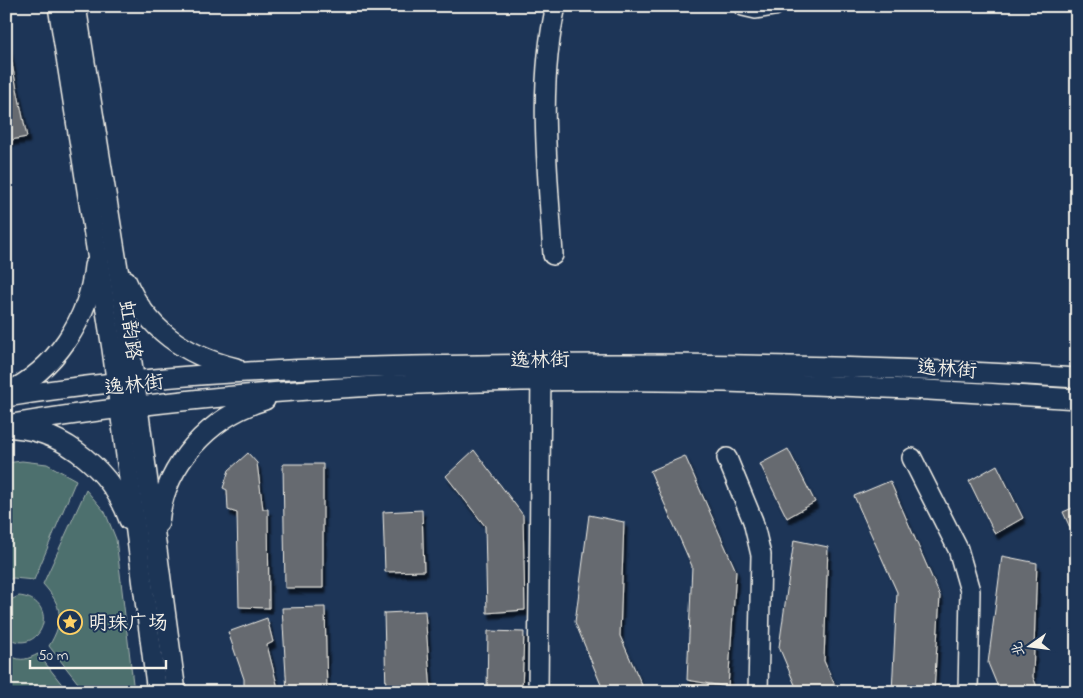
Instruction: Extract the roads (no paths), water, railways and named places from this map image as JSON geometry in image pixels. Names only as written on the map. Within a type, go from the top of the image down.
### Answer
[{"type":"street","name":"虹韵路","points":[[58,6],[105,246],[135,381],[176,692]]},
{"type":"street","name":"虹韵路","points":[[76,6],[105,246],[116,383],[157,692]]},
{"type":"street","points":[[553,256],[544,106],[551,29],[556,6]]},
{"type":"street","points":[[743,6],[756,9],[774,6]]},
{"type":"street","points":[[105,246],[132,296],[147,318],[164,335],[183,349],[207,360],[236,368],[264,372]]},
{"type":"street","points":[[6,393],[31,377],[50,360],[78,324],[105,246]]},
{"type":"street","name":"逸林街","points":[[6,426],[120,408],[294,392],[541,372],[706,363],[908,367],[1073,374]]},
{"type":"street","name":"逸林街","points":[[6,397],[68,387],[264,372],[541,372],[707,382],[908,387],[1077,399]]},
{"type":"street","points":[[538,692],[541,372]]},
{"type":"street","points":[[158,547],[160,517],[165,495],[177,470],[191,449],[209,429],[230,414],[258,402],[294,392]]},
{"type":"street","points":[[6,426],[44,434],[66,445],[94,466],[116,491],[128,514],[139,547]]},
{"type":"street","points":[[727,458],[753,521],[761,555],[758,692]]},
{"type":"street","points":[[912,458],[958,549],[970,592],[968,692]]},
{"type":"place","name":"明珠广场","points":[[70,622]]}]
